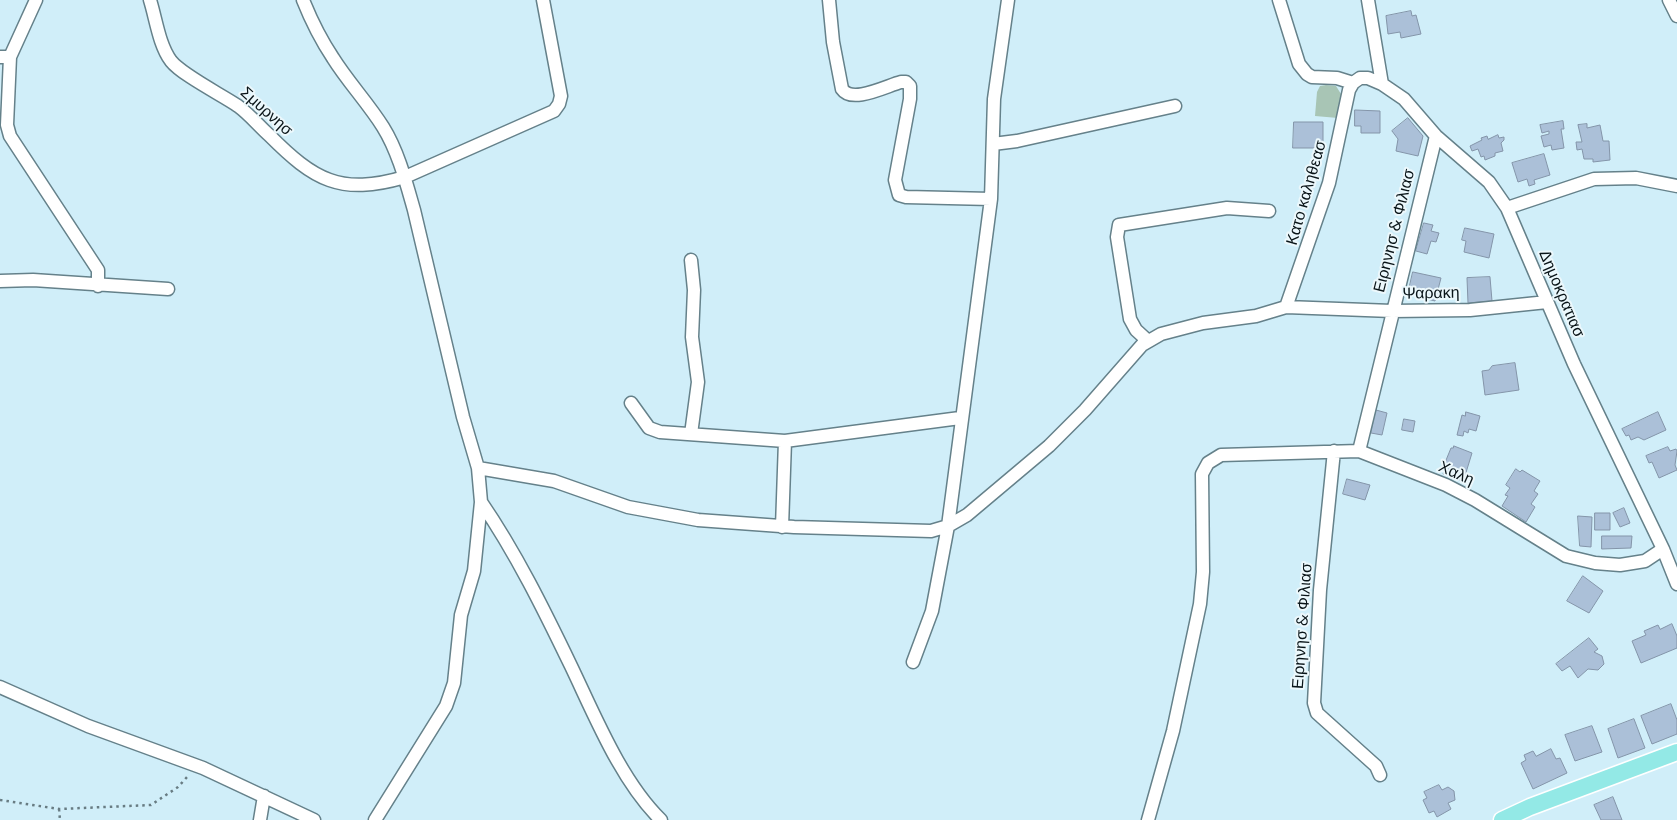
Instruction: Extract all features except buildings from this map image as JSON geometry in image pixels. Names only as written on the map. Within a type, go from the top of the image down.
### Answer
[{"type":"main road","points":[[1502,820],[1530,807],[1677,752]]},
{"type":"street","points":[[36,0],[5,57],[8,131],[98,270],[98,286]]},
{"type":"street","name":"Σμυρνησ","points":[[150,0],[166,50],[172,62],[239,107],[306,169],[320,178],[343,184],[381,184],[405,177],[554,111],[559,104],[561,96],[543,0]]},
{"type":"street","points":[[303,0],[314,25],[333,59],[357,89],[384,129],[405,177],[417,219],[463,418],[478,468],[481,502],[474,571],[462,615],[454,683],[446,706],[375,820]]},
{"type":"street","points":[[829,0],[832,42],[842,89],[845,93],[855,96],[901,82],[906,82],[910,86],[910,100],[895,180],[898,195],[906,197],[991,199]]},
{"type":"street","points":[[913,662],[932,611],[948,526],[960,418],[991,199],[994,99],[1008,0]]},
{"type":"street","name":"Δημοκρατιασ","points":[[1279,0],[1296,56],[1307,74],[1312,77],[1337,78],[1352,84],[1360,78],[1368,78],[1382,84],[1404,99],[1436,136],[1489,182],[1507,208],[1574,364],[1663,549],[1677,584]]},
{"type":"street","points":[[1368,0],[1382,84]]},
{"type":"street","points":[[1669,0],[1677,16]]},
{"type":"street","name":"Κατο καληθεασ","points":[[1286,308],[1329,183],[1352,84]]},
{"type":"street","points":[[993,144],[1018,141],[1176,106]]},
{"type":"street","name":"Ειρηνησ & Φιλιασ","points":[[1359,451],[1436,136]]},
{"type":"street","points":[[1507,208],[1594,179],[1636,178],[1677,186]]},
{"type":"street","points":[[1148,342],[1136,330],[1130,319],[1117,237],[1119,225],[1227,208],[1269,211]]},
{"type":"street","points":[[691,260],[694,290],[692,336],[698,382],[691,434]]},
{"type":"street","points":[[0,281],[33,280],[98,286],[168,289]]},
{"type":"street","name":"Ψαρακη","points":[[478,468],[554,481],[628,506],[689,519],[782,526],[930,532],[948,526],[967,515],[1049,446],[1085,410],[1127,361],[1160,334],[1204,323],[1256,316],[1286,308],[1470,310],[1547,302]]},
{"type":"street","points":[[631,404],[649,428],[660,432],[785,441],[960,418]]},
{"type":"street","points":[[782,526],[785,441]]},
{"type":"street","name":"Ειρηνησ & Φιλιασ","points":[[1334,451],[1320,590],[1314,703],[1317,713],[1376,766],[1380,775]]},
{"type":"street","name":"Χαλη","points":[[1148,820],[1173,731],[1200,604],[1203,572],[1202,474],[1208,463],[1221,455],[1359,451],[1446,485],[1475,500],[1566,556],[1596,563],[1620,565],[1645,561],[1663,549]]},
{"type":"street","points":[[481,502],[503,534],[528,581],[571,666],[599,728],[649,808],[661,820]]},
{"type":"street","points":[[0,687],[88,726],[197,766],[314,820]]},
{"type":"street","points":[[260,820],[264,796]]},
{"type":"path","points":[[0,800],[59,809],[151,805],[178,787],[197,766]]},
{"type":"path","points":[[59,809],[60,820]]},
{"type":"green space","points":[[1320,86],[1336,86],[1341,94],[1338,118],[1315,116],[1317,92]]}]
